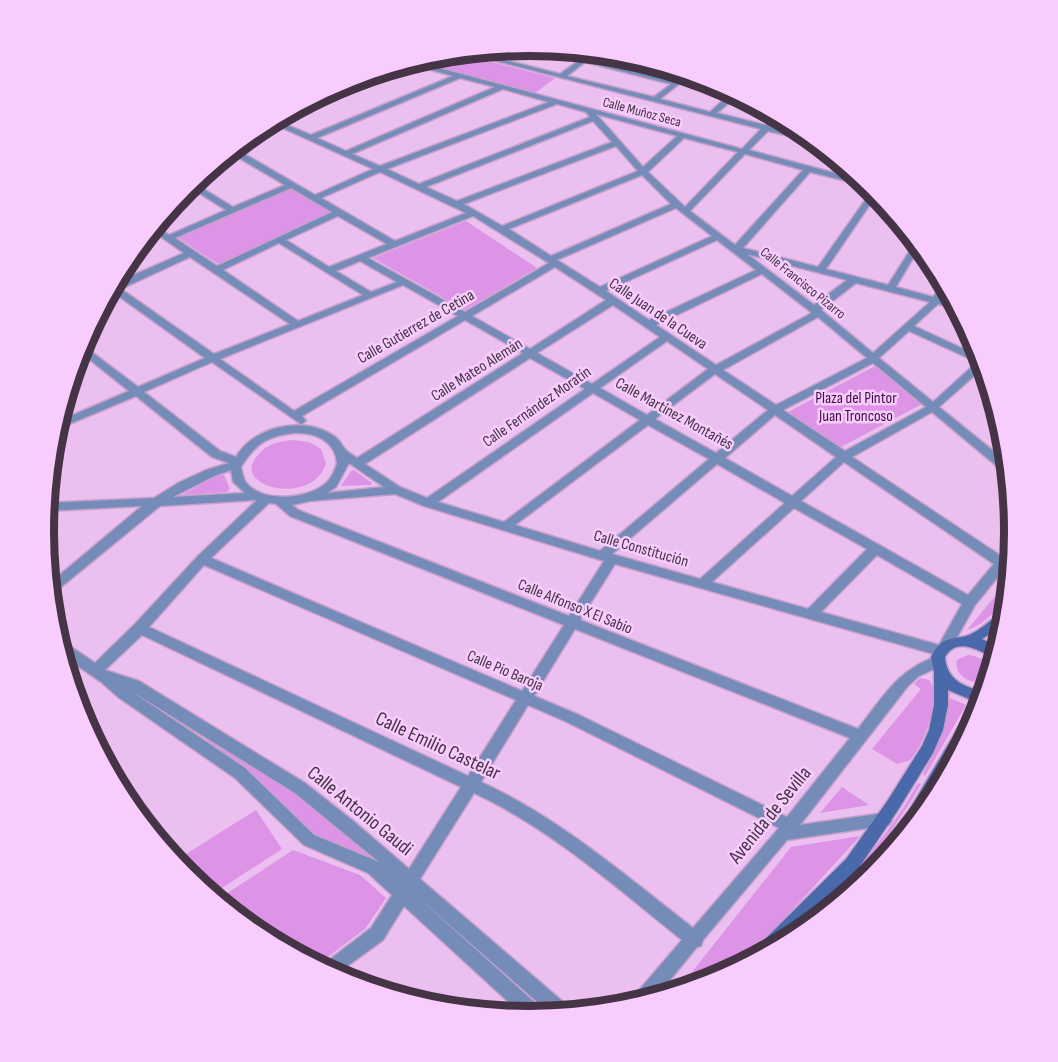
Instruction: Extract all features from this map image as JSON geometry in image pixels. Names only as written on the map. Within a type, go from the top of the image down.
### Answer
[{"type":"main road","points":[[969,641],[995,624]]},
{"type":"main road","points":[[786,930],[844,873],[865,848],[933,739],[940,705],[941,657],[956,641],[969,641],[989,649]]},
{"type":"main road","points":[[941,657],[949,683],[961,691],[975,695]]},
{"type":"street","points":[[488,58],[789,134]]},
{"type":"street","points":[[562,76],[585,60],[676,83]]},
{"type":"street","name":"Calle Muñoz Seca","points":[[426,67],[555,102],[591,115],[848,179]]},
{"type":"street","points":[[311,138],[457,77]]},
{"type":"street","points":[[655,100],[679,80]]},
{"type":"street","points":[[345,154],[500,88]]},
{"type":"street","points":[[712,114],[728,100]]},
{"type":"street","points":[[315,198],[380,169],[555,102]]},
{"type":"street","points":[[419,187],[591,115]]},
{"type":"street","name":"Calle Francisco Pizarro","points":[[591,115],[643,172],[681,208],[816,311],[999,462]]},
{"type":"street","name":"Calle Juan de la Cueva","points":[[287,123],[311,138],[457,204],[502,229],[598,291],[773,411],[1003,559]]},
{"type":"street","points":[[681,208],[772,123]]},
{"type":"street","points":[[502,229],[643,172],[682,136]]},
{"type":"street","points":[[457,204],[616,143]]},
{"type":"street","points":[[239,155],[394,244]]},
{"type":"street","points":[[808,169],[737,249],[945,303]]},
{"type":"street","points":[[168,238],[291,185]]},
{"type":"street","points":[[199,190],[232,210]]},
{"type":"street","points":[[821,270],[869,200]]},
{"type":"street","name":"Calle Gutierrez de Cetina","points":[[294,416],[552,262],[681,208]]},
{"type":"street","points":[[216,270],[339,212]]},
{"type":"street","points":[[329,270],[473,213]]},
{"type":"street","points":[[160,233],[297,324]]},
{"type":"street","points":[[598,291],[719,236]]},
{"type":"street","points":[[280,240],[369,295]]},
{"type":"street","points":[[890,289],[912,251]]},
{"type":"street","points":[[124,282],[191,253]]},
{"type":"street","name":"Calle Martínez Montañés","points":[[360,257],[970,602]]},
{"type":"street","points":[[647,325],[763,270]]},
{"type":"street","points":[[506,526],[714,370],[814,316],[817,307],[855,279]]},
{"type":"street","points":[[67,421],[213,358],[404,282]]},
{"type":"street","points":[[118,292],[313,431],[334,440],[342,453],[343,466],[337,477],[324,490],[301,499]]},
{"type":"street","points":[[335,965],[377,933],[523,698],[572,624],[607,557],[773,411],[872,358],[936,301],[940,294]]},
{"type":"street","name":"Calle Mateo Alemán","points":[[358,463],[612,301]]},
{"type":"street","points":[[908,327],[971,357]]},
{"type":"street","name":"Calle Fernández Moratín","points":[[428,503],[666,338]]},
{"type":"street","points":[[88,354],[216,454],[237,464]]},
{"type":"street","points":[[702,584],[843,457],[932,408],[975,368]]},
{"type":"street","points":[[260,498],[239,484],[236,475],[237,464],[249,446],[270,434],[289,430],[313,431]]},
{"type":"street","name":"Calle Constitución","points":[[342,453],[396,490],[428,503],[607,557],[811,614],[941,657]]},
{"type":"street","points":[[57,584],[155,502],[217,469],[237,464]]},
{"type":"street","points":[[55,507],[260,498],[281,502],[396,490]]},
{"type":"street","points":[[101,675],[140,628],[260,498]]},
{"type":"street","name":"Calle Alfonso X El Sabio","points":[[281,502],[294,513],[861,736]]},
{"type":"street","points":[[811,614],[876,548]]},
{"type":"street","name":"Calle Pio Baroja","points":[[202,559],[583,723],[786,830]]},
{"type":"street","points":[[941,657],[954,627],[970,602],[1003,567]]},
{"type":"street","name":"Calle Emilio Castelar","points":[[140,628],[500,798],[573,844],[694,940]]},
{"type":"street","name":"Calle Antonio Gaudi","points":[[70,654],[240,773],[303,836],[370,866],[406,886],[553,1005]]},
{"type":"street","name":"Avenida de Sevilla","points":[[650,990],[786,830],[908,676],[941,657]]},
{"type":"street","name":"Calle Antonio Gaudi","points":[[101,675],[134,685],[300,788],[406,886],[527,1006]]},
{"type":"street","points":[[786,830],[884,820]]},
{"type":"green space","points":[[479,59],[555,78],[534,94],[441,68],[450,63]]},
{"type":"green space","points":[[291,188],[332,212],[218,264],[177,237]]},
{"type":"green space","points":[[466,221],[537,268],[465,310],[373,258]]},
{"type":"green space","name":"Plaza del Pintor Juan Troncoso","points":[[875,366],[922,404],[841,447],[788,412]]},
{"type":"green space","points":[[292,440],[309,442],[321,449],[326,463],[318,477],[305,485],[290,489],[275,488],[262,483],[254,476],[252,466],[259,454],[274,444]]},
{"type":"green space","points":[[354,470],[372,483],[371,485],[341,486]]},
{"type":"green space","points":[[219,474],[224,475],[230,489],[227,492],[182,495]]},
{"type":"green space","points":[[1000,590],[998,608],[988,618],[967,630]]},
{"type":"green space","points":[[968,655],[985,662],[980,682],[971,681],[961,675],[958,671],[957,660]]},
{"type":"green space","points":[[920,678],[929,680],[932,688],[930,721],[921,744],[910,760],[897,764],[872,749],[921,689],[914,684]]},
{"type":"green space","points":[[950,698],[966,705],[925,776],[923,774],[944,729]]},
{"type":"green space","points":[[209,737],[302,797],[373,854],[370,860],[312,832],[205,742]]},
{"type":"green space","points":[[918,783],[921,784],[891,831],[868,860],[851,880],[828,900],[876,846]]},
{"type":"green space","points":[[842,787],[869,805],[820,813]]},
{"type":"green space","points":[[256,810],[282,849],[219,890],[183,856]]},
{"type":"green space","points":[[860,836],[754,949],[686,979],[791,847]]},
{"type":"green space","points":[[293,850],[360,875],[386,898],[365,929],[324,959],[265,926],[224,895]]}]
